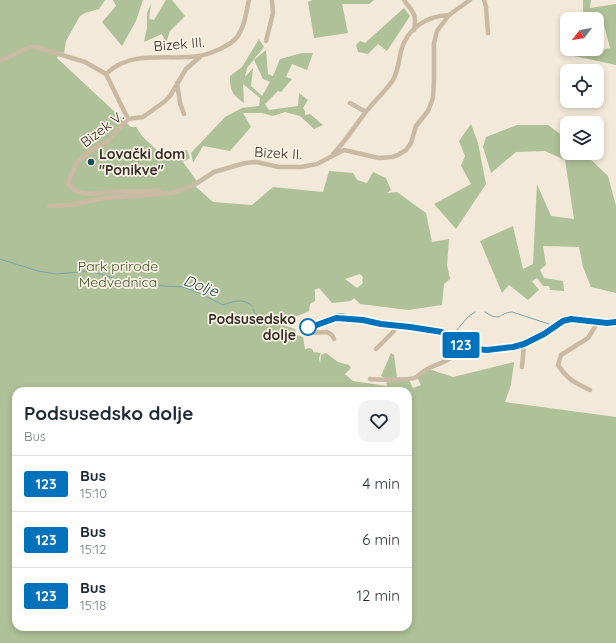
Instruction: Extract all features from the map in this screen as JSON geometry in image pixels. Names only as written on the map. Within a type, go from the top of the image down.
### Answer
[{"type":"street","name":"Bizek III.","points":[[106,74],[127,61],[142,58],[201,56],[226,46],[237,38],[244,26],[249,0]]},
{"type":"street","points":[[266,41],[273,13],[272,0]]},
{"type":"street","points":[[404,0],[414,14],[416,20],[414,30]]},
{"type":"street","name":"Bizek II.","points":[[49,206],[72,205],[103,198],[176,192],[194,185],[214,172],[237,165],[256,162],[279,167],[301,167],[317,164],[344,150],[378,158],[392,157],[406,150],[411,143],[418,123],[428,111],[432,102],[434,90],[434,43],[437,31],[449,15],[470,0]]},
{"type":"street","points":[[484,0],[488,33]]},
{"type":"street","points":[[331,156],[345,142],[366,112],[378,100],[393,80],[404,43],[409,35],[430,18],[449,15]]},
{"type":"street","points":[[0,61],[30,47],[36,47],[91,64],[106,74],[128,119]]},
{"type":"street","name":"Bizek V.","points":[[161,194],[159,191],[140,190],[91,194],[72,189],[68,183],[76,164],[90,151],[108,141],[128,119],[143,117],[164,102],[186,69],[201,56]]},
{"type":"street","points":[[177,83],[180,104],[184,114]]},
{"type":"street","points":[[350,103],[366,112]]},
{"type":"street","points":[[303,326],[311,327],[336,318],[363,320],[381,324],[442,332],[462,346],[487,350],[513,347],[524,344],[544,334],[563,321],[571,319],[616,322]]},
{"type":"street","points":[[590,390],[575,383],[565,376],[558,365],[561,355],[588,338],[598,322]]},
{"type":"street","points":[[303,326],[306,331],[311,333],[329,332],[334,339]]},
{"type":"street","points":[[376,349],[397,326]]},
{"type":"street","points":[[522,367],[524,344]]},
{"type":"street","points":[[370,379],[413,378],[429,368],[448,361],[456,355],[462,346]]},
{"type":"green space","name":"Park prirode Medvednica","points":[[0,0],[105,0],[99,9],[80,16],[66,41],[64,53],[60,52],[57,58],[131,127],[136,127],[142,136],[163,156],[187,150],[190,158],[183,162],[199,184],[195,186],[213,202],[252,205],[273,187],[323,192],[329,171],[353,173],[357,180],[367,183],[373,172],[386,178],[391,190],[387,193],[397,192],[426,213],[432,242],[449,239],[447,265],[450,279],[444,284],[442,305],[408,310],[360,304],[354,298],[351,301],[332,303],[319,288],[314,290],[315,301],[310,304],[309,311],[286,320],[279,318],[283,325],[295,329],[297,335],[303,337],[305,349],[310,348],[313,352],[321,353],[319,358],[320,363],[321,355],[326,353],[338,362],[349,365],[351,368],[345,374],[353,381],[387,386],[386,380],[409,380],[413,388],[421,385],[417,377],[429,369],[453,377],[514,362],[511,385],[505,402],[616,417],[616,643],[0,643]],"holes":[[[360,274],[363,277],[363,283],[357,288],[345,279]]]},
{"type":"green space","points":[[113,0],[143,0],[136,21],[122,46],[102,22],[116,6]]},
{"type":"green space","points":[[166,0],[172,0],[185,16],[170,31],[166,43],[162,34],[144,42],[147,28],[147,13],[151,4],[149,19],[154,20]]},
{"type":"green space","points":[[312,0],[374,0],[369,4],[342,4],[348,33],[314,38],[308,2]]},
{"type":"green space","points":[[583,0],[591,0],[590,8],[616,4],[616,65],[574,56],[604,56],[604,49],[610,48],[604,25],[604,12],[583,12]]},
{"type":"green space","points":[[404,8],[410,16],[387,51],[378,44],[368,54],[358,52],[356,45],[360,41],[365,43]]},
{"type":"green space","points":[[259,39],[264,47],[247,68],[245,77],[253,68],[251,86],[262,96],[270,82],[263,79],[254,60],[266,50],[268,74],[273,76],[280,59],[302,53],[313,53],[307,70],[292,64],[286,77],[292,79],[281,92],[278,91],[265,104],[269,110],[298,106],[299,93],[308,100],[303,108],[305,115],[310,114],[323,125],[314,129],[300,116],[285,112],[273,116],[262,113],[243,113],[251,127],[230,151],[203,146],[193,163],[191,153],[225,117],[242,108],[259,106],[260,98],[243,84],[244,103],[232,92],[230,76],[242,67]]},
{"type":"green space","points":[[471,124],[478,143],[486,184],[456,229],[434,204],[471,184],[461,166],[465,156],[459,141]]},
{"type":"green space","points":[[517,125],[548,125],[560,134],[560,158],[545,151],[516,152],[491,173],[483,147],[486,137]]},
{"type":"green space","points":[[565,160],[591,160],[608,176],[616,206],[616,293],[591,287],[583,267],[579,247],[543,246],[546,265],[540,270],[544,278],[563,281],[564,291],[550,290],[549,286],[543,286],[537,278],[532,281],[539,290],[528,300],[509,285],[502,293],[480,241],[513,226],[523,269],[533,264],[537,184],[551,216],[574,219]]},
{"type":"green space","points":[[391,353],[394,355],[397,378],[385,378],[381,376]]},
{"type":"waterway","name":"Dolje","points":[[0,259],[38,271],[56,274],[90,271],[130,284],[183,287],[223,305],[234,301],[242,301],[249,303],[252,306]]},
{"type":"waterway","name":"Dolje","points":[[253,309],[254,313],[261,317],[282,322]]},
{"type":"waterway","name":"Dolje","points":[[448,333],[456,331],[468,317],[475,312]]},
{"type":"waterway","name":"Dolje","points":[[485,312],[494,317],[512,312],[549,324]]},
{"type":"waterway","name":"Dolje","points":[[328,318],[338,314],[349,316]]},
{"type":"waterway","name":"Dolje","points":[[371,319],[380,321]]},
{"type":"bus line","name":"123","points":[[303,326],[311,327],[336,318],[367,320],[381,324],[442,332],[462,346],[487,350],[502,349],[524,344],[544,334],[563,321],[571,319],[607,323],[616,322]]},
{"type":"place","name":"Lovački dom \"Ponikve\"","points":[[91,162]]},
{"type":"place","name":"Podsusedsko dolje","points":[[308,327]]}]
